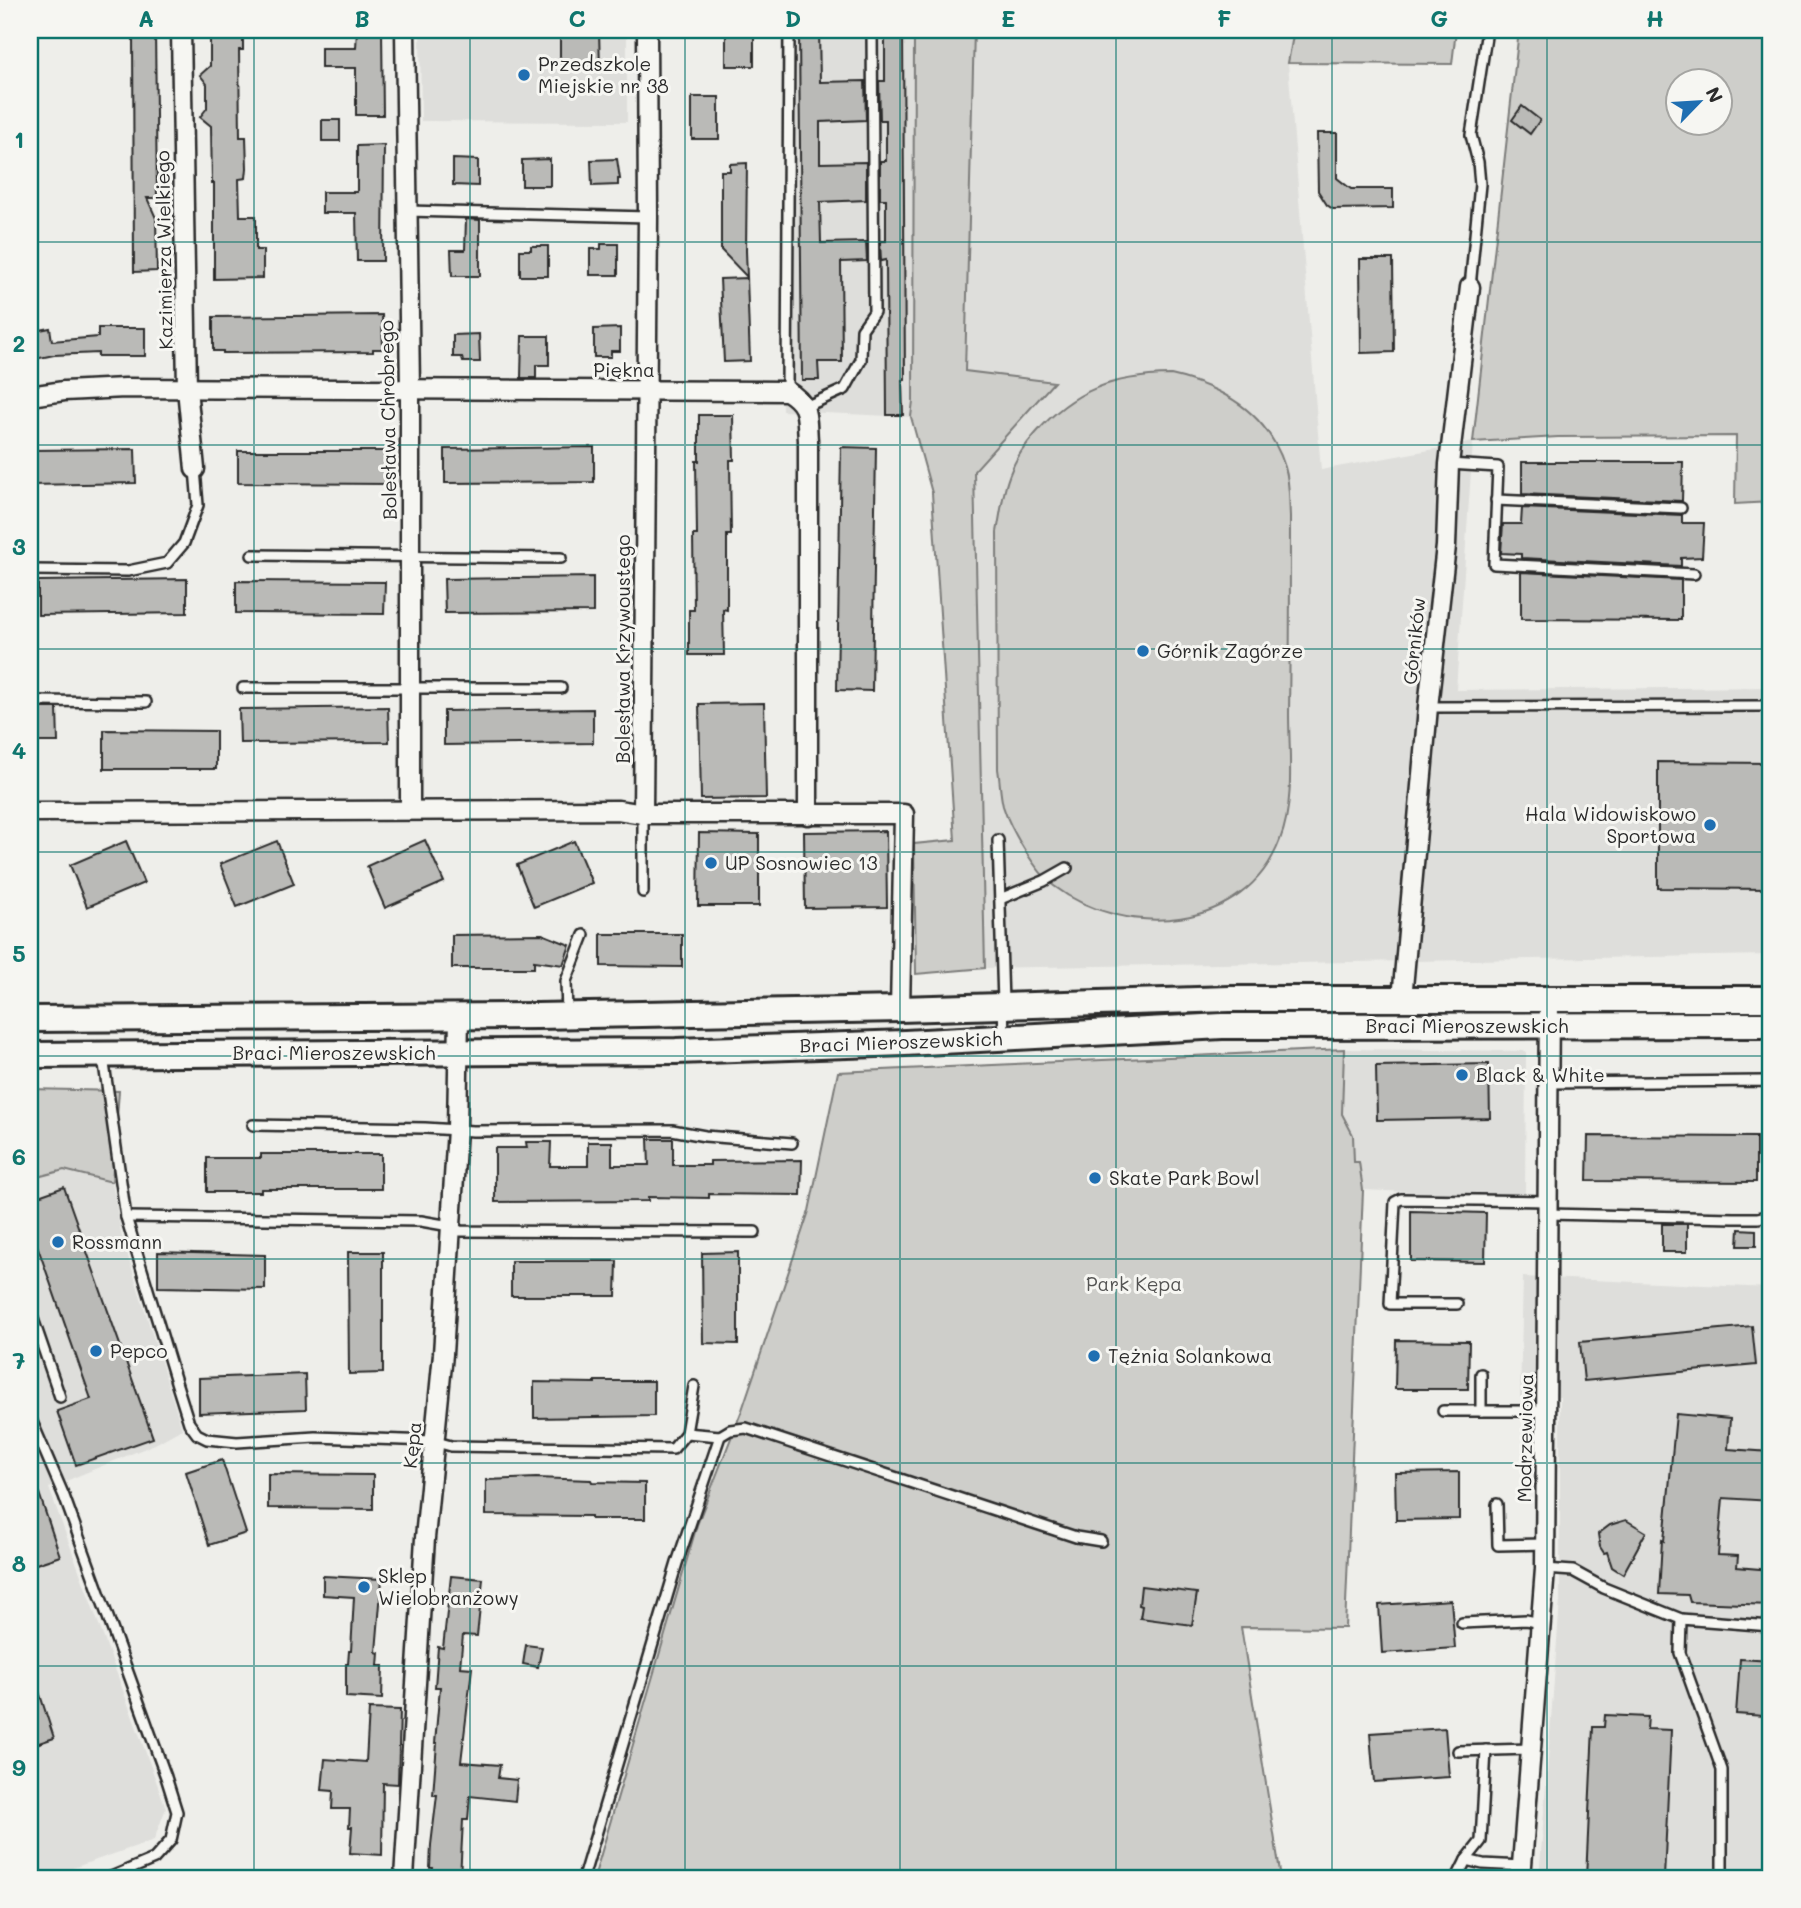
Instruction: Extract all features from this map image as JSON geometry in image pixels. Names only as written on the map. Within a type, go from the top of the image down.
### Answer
[{"type":"main road","name":"Braci Mieroszewskich","points":[[30,1019],[567,1015],[1230,999],[1771,999]]},
{"type":"main road","name":"Braci Mieroszewskich","points":[[30,1055],[676,1051],[1222,1026],[1771,1025]]},
{"type":"street","name":"Kazimierza Wielkiego","points":[[181,30],[187,389],[195,469]]},
{"type":"street","name":"Bolesława Chrobrego","points":[[405,30],[410,388],[410,809]]},
{"type":"street","name":"Bolesława Krzywoustego","points":[[643,814],[647,30]]},
{"type":"street","name":"Górników","points":[[1402,999],[1428,707],[1446,545],[1449,464],[1470,287]]},
{"type":"street","name":"Piękna","points":[[30,396],[64,391],[187,389],[787,391]]},
{"type":"street","points":[[787,391],[806,407],[808,440],[808,815]]},
{"type":"street","points":[[30,812],[410,809],[618,810],[643,814],[904,814],[901,1009]]},
{"type":"street","name":"Modrzewiowa","points":[[1521,1872],[1546,1544],[1549,998]]},
{"type":"street","name":"Kępa","points":[[404,1878],[433,1441],[443,1354],[457,1129],[459,1016]]},
{"type":"lane","points":[[787,391],[789,30]]},
{"type":"lane","points":[[806,407],[845,389],[861,360],[862,329],[874,312],[872,30]]},
{"type":"lane","points":[[1470,287],[1480,184],[1471,135],[1487,30]]},
{"type":"lane","points":[[407,211],[648,217]]},
{"type":"lane","points":[[1449,464],[1498,467],[1494,564],[1695,574]]},
{"type":"lane","points":[[30,570],[128,571],[167,563],[184,543],[198,505],[195,469]]},
{"type":"lane","points":[[1496,500],[1681,508]]},
{"type":"lane","points":[[252,555],[561,558]]},
{"type":"lane","points":[[243,688],[561,688]]},
{"type":"lane","points":[[30,701],[146,702]]},
{"type":"lane","points":[[1428,707],[1771,706]]},
{"type":"lane","points":[[643,814],[643,892]]},
{"type":"lane","points":[[998,840],[1004,1038]]},
{"type":"lane","points":[[1000,899],[1044,881],[1067,868]]},
{"type":"lane","points":[[567,1015],[566,981],[584,935]]},
{"type":"lane","points":[[103,1055],[125,1217],[189,1423],[197,1434],[206,1439],[237,1442],[315,1437],[433,1441],[451,1446],[673,1449],[686,1433],[694,1386]]},
{"type":"lane","points":[[1548,1083],[1771,1084]]},
{"type":"lane","points":[[253,1125],[472,1131],[672,1130],[705,1136],[792,1143]]},
{"type":"lane","points":[[1457,1304],[1390,1304],[1395,1202],[1401,1199],[1734,1218],[1758,1218],[1771,1214]]},
{"type":"lane","points":[[125,1217],[421,1221],[450,1226],[460,1231],[755,1232]]},
{"type":"lane","points":[[30,1310],[60,1397]]},
{"type":"lane","points":[[1481,1374],[1481,1411]]},
{"type":"lane","points":[[1443,1411],[1546,1411]]},
{"type":"lane","points":[[30,1419],[64,1496],[177,1812],[171,1840],[154,1858],[109,1878]]},
{"type":"lane","points":[[686,1433],[720,1436],[730,1430],[746,1428],[1076,1536],[1101,1541]]},
{"type":"lane","points":[[583,1878],[677,1563],[720,1436]]},
{"type":"lane","points":[[1497,1504],[1498,1545],[1546,1544]]},
{"type":"lane","points":[[1545,1569],[1573,1571],[1604,1588],[1681,1619],[1771,1626]]},
{"type":"lane","points":[[1681,1619],[1680,1653],[1722,1770],[1722,1878]]},
{"type":"lane","points":[[1462,1623],[1526,1620],[1541,1623]]},
{"type":"lane","points":[[1458,1751],[1531,1749]]},
{"type":"lane","points":[[1457,1878],[1466,1860],[1481,1841],[1486,1750]]},
{"type":"lane","points":[[1466,1860],[1521,1872]]},
{"type":"shaded area","name":"Przedszkole Miejskie nr 38","points":[[420,30],[627,30],[627,122],[421,121]]},
{"type":"shaded area","points":[[781,30],[914,30],[911,417],[782,411]]},
{"type":"shaded area","points":[[974,30],[1294,30],[1288,63],[1321,470],[1473,442],[1456,690],[1771,687],[1771,955],[985,968],[974,471],[1054,382],[965,372]]},
{"type":"shaded area","points":[[1344,1049],[1526,1051],[1525,1197],[1363,1190],[1359,1163],[1354,1162],[1353,1135],[1342,1114]]},
{"type":"shaded area","points":[[63,1170],[112,1182],[122,1237],[182,1429],[155,1444],[49,1488],[166,1808],[154,1840],[44,1878],[30,1878],[30,1179]]},
{"type":"shaded area","points":[[1523,1277],[1771,1288],[1771,1878],[1539,1878],[1560,1601],[1560,1397],[1520,1397]]},
{"type":"green space","points":[[914,30],[974,30],[965,371],[1054,382],[974,471],[985,968],[916,974],[914,844],[955,840],[932,493],[911,417]]},
{"type":"green space","points":[[1294,30],[1456,30],[1452,64],[1288,63]]},
{"type":"green space","points":[[1519,30],[1771,30],[1771,502],[1735,504],[1736,436],[1558,437],[1473,442]]},
{"type":"green space","name":"Górnik Zagórze","points":[[1171,375],[1208,387],[1241,405],[1267,432],[1285,467],[1289,485],[1290,516],[1290,777],[1288,809],[1280,840],[1263,871],[1240,894],[1212,909],[1181,918],[1148,919],[1114,915],[1083,903],[1054,886],[1031,860],[1006,815],[998,769],[997,532],[1004,492],[1014,464],[1029,441],[1050,418],[1096,388],[1131,378]]},
{"type":"green space","name":"Park Kępa","points":[[1344,1049],[1342,1114],[1353,1135],[1354,1162],[1359,1162],[1363,1190],[1345,1628],[1241,1627],[1281,1878],[594,1878],[697,1525],[742,1410],[809,1211],[838,1072]]},
{"type":"green space","points":[[30,1089],[119,1091],[112,1182],[64,1170],[30,1179]]},
{"type":"building","points":[[133,30],[155,30],[157,198],[147,198],[156,218],[157,271],[134,272]]},
{"type":"building","points":[[210,30],[243,30],[243,50],[239,50],[240,137],[246,137],[247,168],[246,178],[239,179],[240,216],[256,216],[256,250],[263,250],[263,278],[214,279],[211,126],[200,117],[207,108],[207,84],[200,75],[210,66]]},
{"type":"building","points":[[357,30],[382,30],[383,115],[356,115],[356,68],[321,68],[321,48],[356,48]]},
{"type":"building","points":[[560,30],[599,30],[600,69],[560,70]]},
{"type":"building","points":[[726,30],[754,30],[754,66],[726,66]]},
{"type":"building","points":[[799,30],[819,30],[820,82],[865,81],[866,120],[820,122],[820,163],[866,162],[866,200],[820,202],[821,243],[866,242],[867,261],[841,262],[842,362],[818,362],[819,380],[802,380]]},
{"type":"building","points":[[885,30],[903,30],[903,415],[887,415],[886,260],[881,261],[880,241],[886,241],[886,199],[880,199],[880,161],[886,161],[886,120],[880,120],[879,81],[885,81]]},
{"type":"building","points":[[692,97],[719,97],[719,139],[692,139]]},
{"type":"building","points":[[1522,106],[1540,120],[1530,134],[1512,120]]},
{"type":"building","points":[[322,120],[340,120],[340,141],[322,141]]},
{"type":"building","points":[[1317,133],[1337,133],[1337,178],[1351,189],[1393,189],[1393,208],[1333,209],[1327,205],[1318,191]]},
{"type":"building","points":[[384,145],[383,261],[357,261],[356,213],[322,213],[322,192],[357,192],[357,146]]},
{"type":"building","points":[[453,159],[478,160],[478,186],[453,185]]},
{"type":"building","points":[[550,159],[550,186],[522,186],[522,160]]},
{"type":"building","points":[[617,159],[620,179],[618,185],[592,186],[591,160]]},
{"type":"building","points":[[747,163],[747,277],[721,250],[721,171],[730,171],[730,164]]},
{"type":"building","points":[[466,219],[480,220],[480,276],[452,276],[451,250],[465,250]]},
{"type":"building","points":[[601,244],[618,244],[618,275],[590,275],[590,249],[601,249]]},
{"type":"building","points":[[531,246],[548,246],[548,276],[520,276],[520,250],[531,250]]},
{"type":"building","points":[[1360,259],[1393,259],[1394,352],[1361,353]]},
{"type":"building","points":[[747,278],[750,361],[724,362],[720,279]]},
{"type":"building","points":[[382,315],[383,349],[373,349],[373,352],[213,351],[213,317]]},
{"type":"building","points":[[50,328],[52,341],[98,337],[98,328],[145,328],[145,356],[98,356],[98,353],[54,355],[30,360],[30,332]]},
{"type":"building","points":[[620,328],[620,351],[611,351],[611,357],[594,357],[594,329]]},
{"type":"building","points":[[479,334],[480,362],[463,362],[462,357],[453,357],[453,335]]},
{"type":"building","points":[[522,336],[549,336],[549,365],[536,365],[536,378],[521,378]]},
{"type":"building","points":[[699,415],[733,415],[734,460],[730,460],[731,535],[727,535],[727,610],[723,609],[724,655],[689,655],[689,610],[694,610],[693,535],[697,535],[696,461],[699,461]]},
{"type":"building","points":[[594,447],[594,482],[445,483],[445,449]]},
{"type":"building","points":[[841,447],[876,448],[872,691],[837,690]]},
{"type":"building","points":[[135,449],[136,483],[30,485],[30,450]]},
{"type":"building","points":[[238,451],[387,451],[387,484],[238,483]]},
{"type":"building","points":[[1522,462],[1683,462],[1682,501],[1522,494]]},
{"type":"building","points":[[1522,508],[1682,515],[1682,523],[1704,523],[1702,557],[1681,558],[1681,566],[1521,558],[1521,554],[1501,553],[1503,524],[1521,524]]},
{"type":"building","points":[[1521,572],[1681,580],[1681,620],[1521,619]]},
{"type":"building","points":[[593,577],[593,612],[445,613],[444,579]]},
{"type":"building","points":[[187,579],[187,613],[38,615],[38,581]]},
{"type":"building","points":[[236,581],[385,582],[384,614],[236,613]]},
{"type":"building","points":[[764,703],[766,798],[701,799],[699,704]]},
{"type":"building","points":[[388,707],[389,742],[240,743],[239,709]]},
{"type":"building","points":[[30,708],[57,708],[58,742],[30,742]]},
{"type":"building","points":[[593,709],[593,743],[444,745],[444,711]]},
{"type":"building","points":[[104,730],[216,731],[216,769],[104,769]]},
{"type":"building","name":"Hala Widowiskowo Sportowa","points":[[1658,762],[1771,763],[1771,889],[1658,888]]},
{"type":"building","points":[[886,831],[887,907],[805,908],[804,832]]},
{"type":"building","points":[[699,833],[759,834],[759,906],[698,906]]},
{"type":"building","points":[[425,840],[444,882],[385,908],[367,866]]},
{"type":"building","points":[[126,841],[144,883],[87,907],[70,865]]},
{"type":"building","points":[[277,841],[294,884],[237,907],[220,864]]},
{"type":"building","points":[[574,841],[592,883],[534,907],[517,865]]},
{"type":"building","points":[[542,934],[570,945],[563,965],[534,961],[534,968],[452,968],[452,935]]},
{"type":"building","points":[[601,934],[682,934],[682,967],[601,966]]},
{"type":"building","points":[[1489,1064],[1490,1118],[1377,1120],[1376,1066]]},
{"type":"building","points":[[1588,1136],[1756,1137],[1756,1182],[1587,1181]]},
{"type":"building","points":[[648,1139],[673,1139],[673,1165],[710,1165],[710,1161],[802,1160],[801,1195],[709,1194],[709,1198],[648,1197],[648,1201],[495,1202],[495,1148],[527,1148],[526,1142],[551,1142],[550,1166],[588,1166],[588,1142],[612,1142],[612,1165],[649,1165]]},
{"type":"building","points":[[261,1154],[381,1154],[381,1189],[207,1192],[207,1158],[261,1158]]},
{"type":"building","points":[[64,1187],[153,1438],[76,1465],[57,1411],[91,1399],[30,1225],[30,1199]]},
{"type":"building","points":[[1411,1211],[1486,1213],[1485,1262],[1411,1261]]},
{"type":"building","points":[[1662,1224],[1687,1224],[1687,1252],[1662,1252]]},
{"type":"building","points":[[1739,1229],[1756,1230],[1756,1246],[1738,1246]]},
{"type":"building","points":[[158,1252],[265,1255],[265,1289],[158,1287]]},
{"type":"building","points":[[348,1252],[383,1252],[383,1373],[349,1374]]},
{"type":"building","points":[[738,1252],[738,1344],[703,1343],[702,1253]]},
{"type":"building","points":[[511,1261],[617,1261],[616,1296],[511,1296]]},
{"type":"building","points":[[1752,1326],[1756,1365],[1584,1381],[1580,1342]]},
{"type":"building","points":[[1396,1340],[1469,1341],[1468,1389],[1395,1389]]},
{"type":"building","points":[[305,1374],[306,1409],[199,1413],[199,1378]]},
{"type":"building","points":[[654,1381],[654,1416],[534,1418],[534,1382]]},
{"type":"building","points":[[1676,1414],[1730,1419],[1728,1449],[1771,1452],[1771,1501],[1723,1498],[1718,1555],[1738,1556],[1737,1567],[1771,1570],[1771,1605],[1690,1602],[1688,1595],[1659,1594]]},
{"type":"building","points":[[222,1460],[246,1533],[209,1545],[186,1472]]},
{"type":"building","points":[[1459,1472],[1459,1519],[1396,1520],[1395,1473]]},
{"type":"building","points":[[268,1474],[373,1475],[373,1509],[268,1508]]},
{"type":"building","points":[[30,1475],[33,1475],[60,1556],[30,1566]]},
{"type":"building","points":[[536,1478],[645,1483],[645,1519],[486,1515],[486,1480]]},
{"type":"building","points":[[1626,1520],[1646,1532],[1623,1574],[1612,1567],[1607,1552],[1604,1553],[1600,1547],[1598,1534],[1610,1525]]},
{"type":"building","points":[[323,1576],[382,1579],[376,1652],[379,1653],[378,1666],[383,1666],[382,1699],[346,1697],[346,1664],[351,1651],[354,1597],[323,1595]]},
{"type":"building","points":[[451,1576],[483,1579],[477,1636],[463,1635],[460,1667],[472,1668],[461,1762],[500,1765],[498,1778],[517,1780],[515,1801],[470,1796],[468,1820],[463,1820],[460,1878],[432,1878],[431,1845],[437,1795],[433,1795],[435,1743],[440,1687],[435,1687],[438,1647],[443,1648]]},
{"type":"building","points":[[1141,1586],[1197,1593],[1192,1625],[1140,1618]]},
{"type":"building","points":[[1451,1600],[1455,1648],[1382,1653],[1379,1605]]},
{"type":"building","points":[[526,1645],[542,1647],[538,1667],[523,1664]]},
{"type":"building","points":[[1740,1659],[1771,1661],[1771,1695],[1765,1694],[1764,1716],[1736,1714]]},
{"type":"building","points":[[30,1673],[33,1673],[54,1738],[30,1746]]},
{"type":"building","points":[[369,1709],[400,1710],[398,1784],[383,1783],[382,1855],[350,1853],[350,1809],[332,1809],[333,1791],[322,1790],[325,1759],[366,1762]]},
{"type":"building","points":[[1605,1715],[1648,1717],[1647,1729],[1671,1730],[1664,1878],[1586,1878],[1593,1727],[1604,1727]]},
{"type":"building","points":[[1445,1728],[1449,1777],[1374,1782],[1370,1733]]},
{"type":"place","name":"Przedszkole Miejskie nr 38","points":[[524,75]]},
{"type":"place","name":"Górnik Zagórze","points":[[1143,651]]},
{"type":"place","name":"Hala Widowiskowo Sportowa","points":[[1710,825]]},
{"type":"place","name":"UP Sosnowiec 13","points":[[711,863]]},
{"type":"place","name":"Black & White","points":[[1462,1075]]},
{"type":"place","name":"Skate Park Bowl","points":[[1095,1178]]},
{"type":"place","name":"Rossmann","points":[[58,1242]]},
{"type":"place","name":"Pepco","points":[[96,1351]]},
{"type":"place","name":"Tężnia Solankowa","points":[[1094,1356]]},
{"type":"place","name":"Sklep Wielobranżowy","points":[[364,1587]]}]
